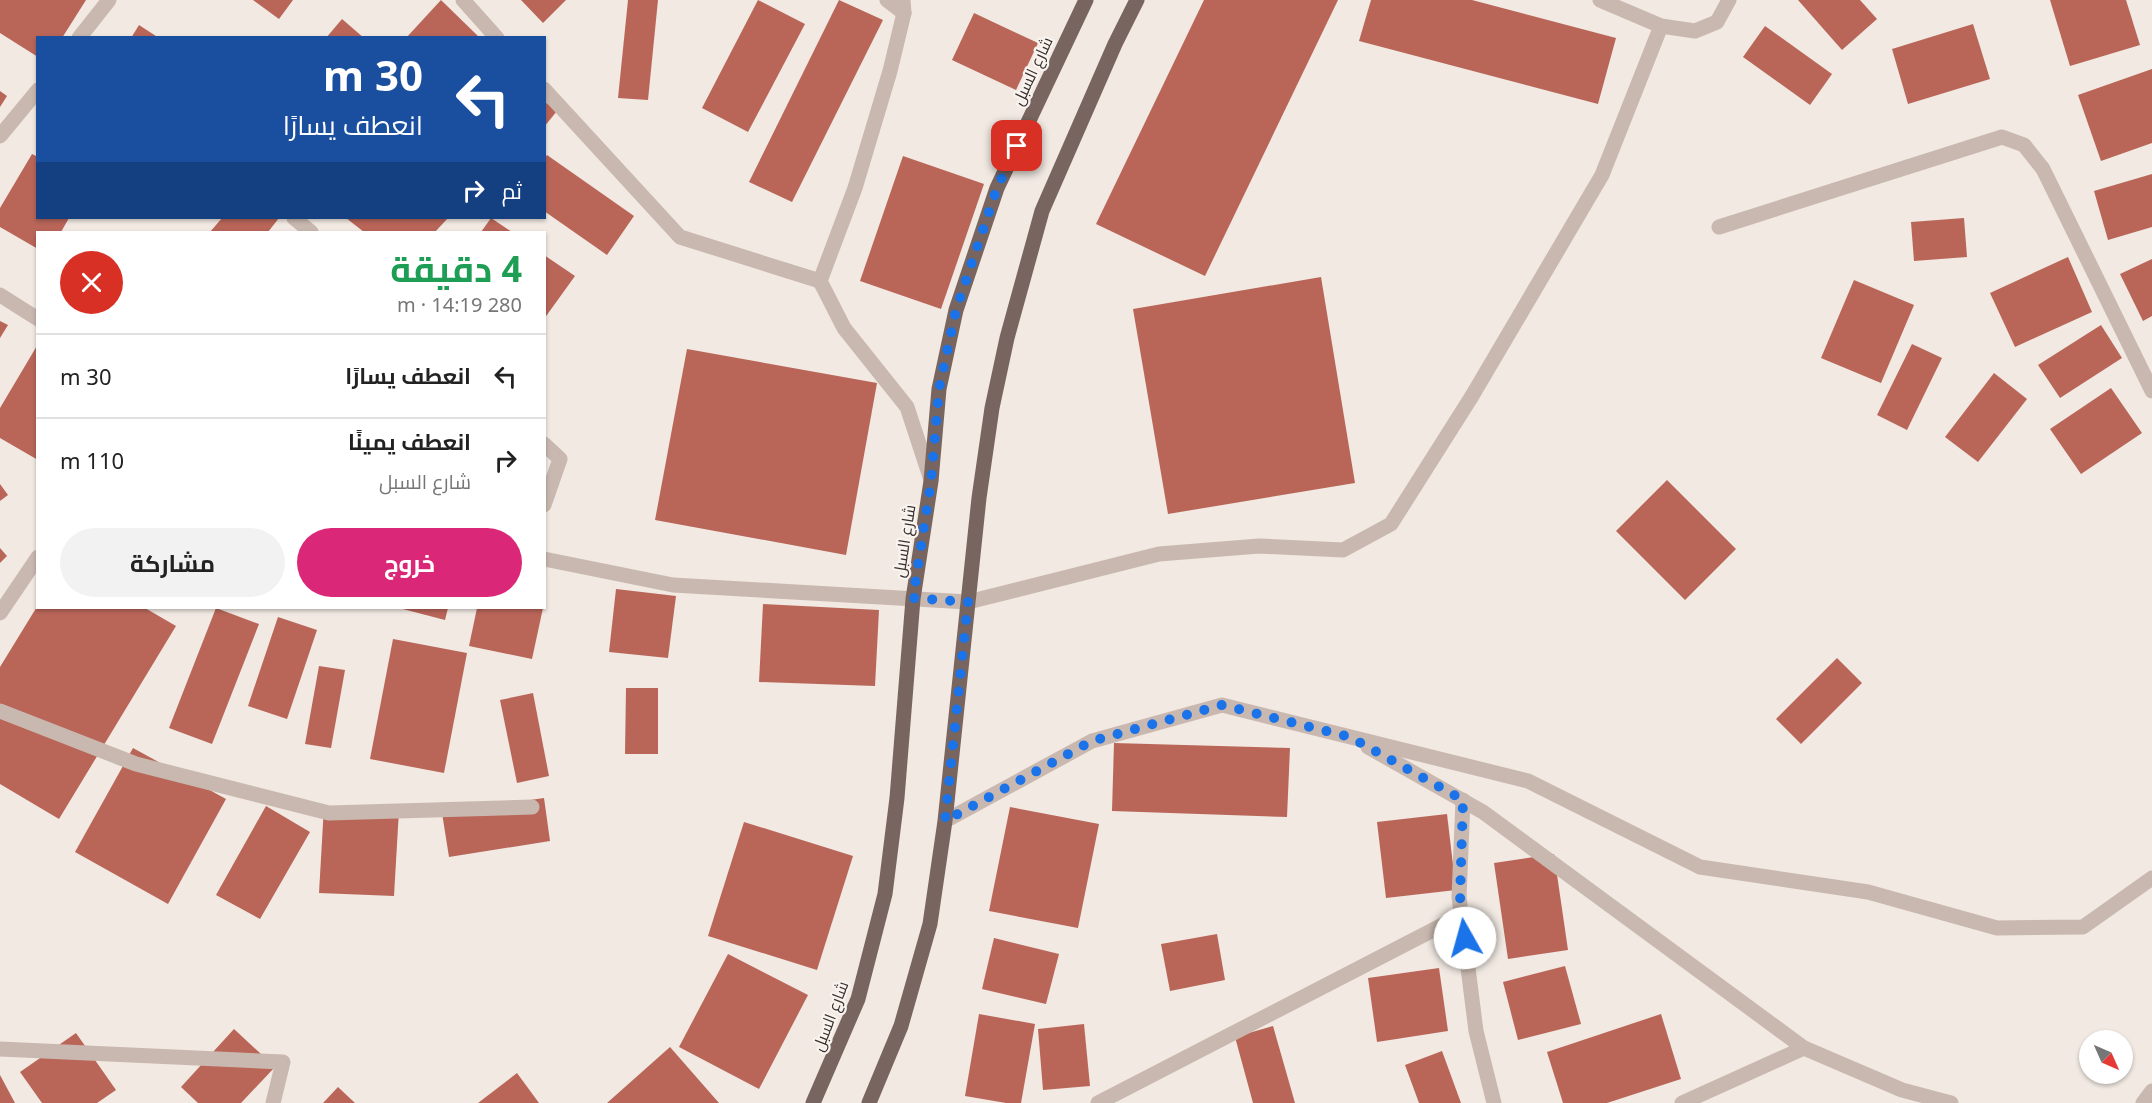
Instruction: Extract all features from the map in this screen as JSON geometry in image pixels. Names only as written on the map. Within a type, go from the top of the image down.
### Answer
[{"type":"main road","name":"شارع السبل","points":[[813,1103],[858,999],[885,894],[897,798],[913,598],[931,482],[939,389],[956,310],[997,188],[1086,0]]},
{"type":"main road","points":[[869,1103],[900,1026],[930,924],[945,821],[979,498],[992,408],[1007,338],[1038,222],[1115,44],[1137,0]]},
{"type":"street","points":[[82,36],[109,0]]},
{"type":"street","points":[[463,0],[495,36]]},
{"type":"street","points":[[820,282],[855,188],[890,71],[903,7],[887,0]]},
{"type":"street","points":[[1600,0],[1661,26],[1695,31],[1717,22],[1729,0]]},
{"type":"street","points":[[546,559],[673,585],[968,602],[1159,554],[1259,546],[1344,550],[1391,524],[1472,396],[1602,175],[1661,26]]},
{"type":"street","points":[[546,91],[680,237],[820,282],[844,328],[908,407],[931,482]]},
{"type":"street","points":[[0,136],[36,92]]},
{"type":"street","points":[[1719,226],[2002,137],[2024,145],[2043,170],[2152,391]]},
{"type":"street","points":[[295,219],[310,231]]},
{"type":"street","points":[[0,295],[36,318]]},
{"type":"street","points":[[546,446],[560,459],[546,499]]},
{"type":"street","points":[[0,614],[36,560]]},
{"type":"street","points":[[945,821],[1092,741],[1222,705],[1528,781],[1700,867],[1868,892],[1997,928],[2083,927],[2152,878]]},
{"type":"street","points":[[0,711],[136,764],[329,813],[532,807]]},
{"type":"street","points":[[1350,737],[1483,812],[1804,1048],[1902,1090],[1951,1103]]},
{"type":"street","points":[[1463,800],[1460,897],[1476,1031],[1494,1103]]},
{"type":"street","points":[[1098,1103],[1462,915]]},
{"type":"street","points":[[1682,1103],[1804,1048]]},
{"type":"street","points":[[0,1049],[283,1062],[273,1103]]},
{"type":"street","points":[[2143,1103],[2152,1091]]},
{"type":"building","points":[[0,0],[86,0],[63,36],[36,36],[36,56],[0,33]]},
{"type":"building","points":[[253,0],[293,0],[279,19]]},
{"type":"building","points":[[441,0],[478,36],[408,36]]},
{"type":"building","points":[[521,0],[566,0],[543,23]]},
{"type":"building","points":[[628,0],[658,0],[648,100],[618,98]]},
{"type":"building","points":[[758,0],[805,24],[748,132],[702,108]]},
{"type":"building","points":[[839,0],[883,20],[792,202],[749,182]]},
{"type":"building","points":[[1204,0],[1338,0],[1205,276],[1096,224]]},
{"type":"building","points":[[1371,0],[1472,0],[1616,38],[1598,104],[1359,41]]},
{"type":"building","points":[[1798,0],[1860,0],[1877,19],[1842,50]]},
{"type":"building","points":[[2050,0],[2126,0],[2140,45],[2070,66]]},
{"type":"building","points":[[974,13],[1038,43],[1016,90],[952,60]]},
{"type":"building","points":[[342,19],[362,36],[328,36]]},
{"type":"building","points":[[1973,24],[1990,79],[1908,104],[1892,49]]},
{"type":"building","points":[[139,25],[156,36],[132,36]]},
{"type":"building","points":[[1765,26],[1832,74],[1810,105],[1743,57]]},
{"type":"building","points":[[2152,69],[2152,143],[2101,161],[2078,95]]},
{"type":"building","points":[[0,91],[7,96],[0,107]]},
{"type":"building","points":[[546,103],[557,111],[546,125]]},
{"type":"building","points":[[32,154],[36,156],[36,219],[68,219],[62,231],[36,231],[36,248],[0,227],[0,208]]},
{"type":"building","points":[[546,156],[634,216],[607,255],[546,212]]},
{"type":"building","points":[[903,156],[984,184],[941,309],[860,281]]},
{"type":"building","points":[[2152,174],[2152,227],[2108,240],[2094,191]]},
{"type":"building","points":[[1964,218],[1967,257],[1914,261],[1911,222]]},
{"type":"building","points":[[221,219],[278,219],[269,231],[211,231]]},
{"type":"building","points":[[347,219],[447,219],[436,231],[363,231]]},
{"type":"building","points":[[492,219],[510,231],[482,231]]},
{"type":"building","points":[[546,256],[575,276],[546,316]]},
{"type":"building","points":[[2068,257],[2092,312],[2015,347],[1990,293]]},
{"type":"building","points":[[2152,259],[2152,316],[2143,321],[2120,274]]},
{"type":"building","points":[[1321,277],[1355,483],[1168,514],[1133,309]]},
{"type":"building","points":[[1854,280],[1914,305],[1881,383],[1821,358]]},
{"type":"building","points":[[0,321],[8,325],[0,338]]},
{"type":"building","points":[[2101,325],[2122,358],[2060,398],[2038,365]]},
{"type":"building","points":[[1912,344],[1942,358],[1907,430],[1877,415]]},
{"type":"building","points":[[36,347],[36,459],[0,438],[0,408]]},
{"type":"building","points":[[687,349],[877,383],[846,555],[655,520]]},
{"type":"building","points":[[1994,373],[2027,399],[1978,462],[1945,437]]},
{"type":"building","points":[[2111,388],[2142,433],[2081,474],[2050,429]]},
{"type":"building","points":[[1667,480],[1736,549],[1685,600],[1616,531]]},
{"type":"building","points":[[0,484],[8,495],[0,501]]},
{"type":"building","points":[[0,548],[7,556],[0,563]]},
{"type":"building","points":[[616,589],[676,596],[668,658],[609,652]]},
{"type":"building","points":[[763,604],[879,610],[875,686],[759,682]]},
{"type":"building","points":[[36,608],[147,609],[176,626],[59,819],[0,784],[0,667]]},
{"type":"building","points":[[216,609],[259,624],[212,744],[169,728]]},
{"type":"building","points":[[403,609],[448,609],[445,620]]},
{"type":"building","points":[[477,609],[543,609],[532,659],[469,646]]},
{"type":"building","points":[[278,617],[317,630],[287,719],[248,706]]},
{"type":"building","points":[[393,639],[467,653],[444,773],[370,759]]},
{"type":"building","points":[[1837,658],[1862,683],[1801,744],[1776,719]]},
{"type":"building","points":[[319,666],[345,670],[331,748],[305,744]]},
{"type":"building","points":[[626,688],[658,688],[658,754],[625,754]]},
{"type":"building","points":[[533,693],[549,776],[517,783],[500,700]]},
{"type":"building","points":[[1114,743],[1290,748],[1287,817],[1112,811]]},
{"type":"building","points":[[133,748],[226,799],[168,904],[75,852]]},
{"type":"building","points":[[544,798],[550,841],[449,857],[442,813]]},
{"type":"building","points":[[266,806],[310,832],[260,919],[216,895]]},
{"type":"building","points":[[324,806],[399,810],[394,896],[319,893]]},
{"type":"building","points":[[1010,807],[1099,824],[1078,928],[989,911]]},
{"type":"building","points":[[1447,814],[1456,890],[1386,898],[1377,822]]},
{"type":"building","points":[[744,822],[853,856],[817,970],[708,936]]},
{"type":"building","points":[[1554,854],[1568,950],[1508,959],[1494,863]]},
{"type":"building","points":[[1217,934],[1225,980],[1170,991],[1161,944]]},
{"type":"building","points":[[994,938],[1059,954],[1046,1004],[982,989]]},
{"type":"building","points":[[728,954],[808,995],[759,1089],[679,1047]]},
{"type":"building","points":[[1565,966],[1581,1024],[1518,1040],[1503,982]]},
{"type":"building","points":[[1439,968],[1448,1031],[1377,1042],[1368,978]]},
{"type":"building","points":[[979,1014],[1035,1024],[1021,1103],[1006,1103],[965,1096]]},
{"type":"building","points":[[1661,1014],[1681,1079],[1607,1103],[1563,1103],[1547,1052]]},
{"type":"building","points":[[1084,1024],[1090,1086],[1043,1090],[1038,1029]]},
{"type":"building","points":[[1273,1026],[1295,1103],[1253,1103],[1235,1037]]},
{"type":"building","points":[[234,1029],[275,1067],[241,1103],[198,1103],[181,1087]]},
{"type":"building","points":[[76,1033],[116,1090],[97,1103],[42,1103],[20,1072]]},
{"type":"building","points":[[670,1047],[719,1103],[607,1103]]},
{"type":"building","points":[[1442,1051],[1461,1103],[1419,1103],[1405,1065]]},
{"type":"building","points":[[517,1073],[539,1103],[478,1103]]},
{"type":"building","points":[[0,1075],[15,1103],[0,1103]]},
{"type":"building","points":[[338,1087],[355,1103],[323,1103]]},
{"type":"route","points":[[1017,146],[997,188],[956,310],[939,389],[931,482],[913,598],[968,602],[945,821],[1092,741],[1222,705],[1350,737],[1463,800],[1460,897],[1465,938]]}]
